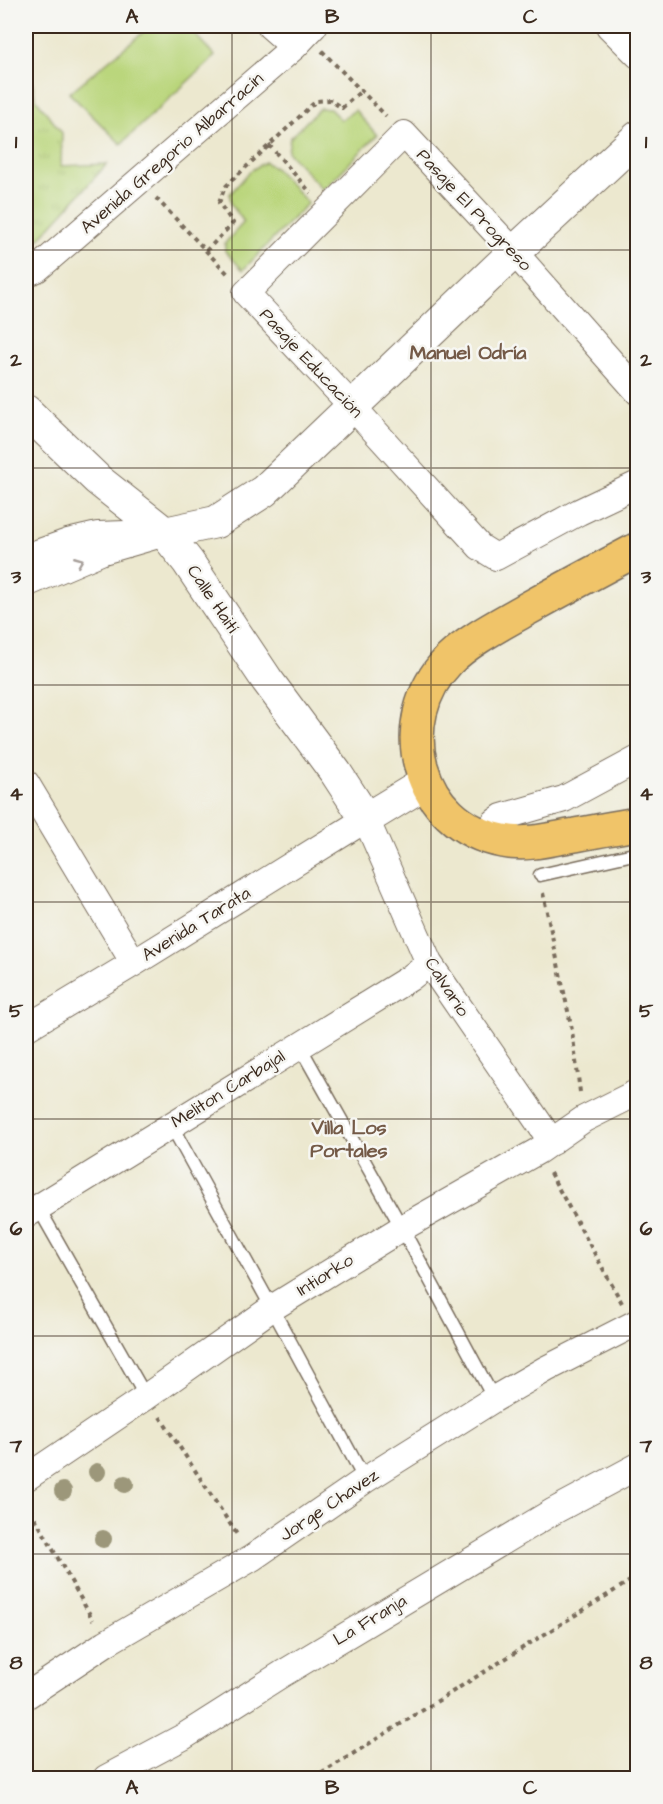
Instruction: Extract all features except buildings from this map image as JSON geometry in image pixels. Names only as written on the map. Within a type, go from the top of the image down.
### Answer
[{"type":"highway","points":[[638,549],[487,632],[450,658],[428,692],[420,711],[417,730],[417,751],[425,783],[450,814],[470,830],[486,837],[519,843],[536,842],[638,824]]},
{"type":"street","points":[[270,26],[304,36]]},
{"type":"street","points":[[609,26],[638,55]]},
{"type":"street","name":"Avenida Gregorio Albarracín","points":[[26,274],[37,269],[304,36]]},
{"type":"street","points":[[246,293],[404,134]]},
{"type":"street","name":"Pasaje El Progreso","points":[[404,134],[514,252],[638,392]]},
{"type":"street","points":[[26,584],[103,551],[165,533],[216,522],[264,491],[638,137]]},
{"type":"street","name":"Pasaje Educación","points":[[246,293],[480,547],[496,557],[579,512],[638,484]]},
{"type":"street","name":"Calle Haití","points":[[26,411],[98,480],[165,533],[188,562],[267,680],[336,773],[366,819]]},
{"type":"street","points":[[26,557],[68,542],[98,535],[165,533]]},
{"type":"street","points":[[486,837],[495,822],[502,818],[564,799],[638,759]]},
{"type":"street","points":[[26,783],[134,963]]},
{"type":"street","points":[[366,819],[425,783]]},
{"type":"street","name":"Avenida Tarata","points":[[26,1028],[366,819]]},
{"type":"street","name":"Calvario","points":[[366,819],[429,963],[545,1146]]},
{"type":"street","name":"Meliton Carbajal","points":[[32,1211],[410,978],[429,963]]},
{"type":"street","name":"Intiorko","points":[[26,1478],[272,1308],[402,1228],[545,1146],[584,1119],[638,1092]]},
{"type":"street","name":"Jorge Chavez","points":[[26,1695],[106,1643],[252,1558],[365,1480],[494,1399],[635,1323]]},
{"type":"street","name":"La Franja","points":[[106,1779],[183,1737],[282,1674],[554,1511],[638,1466]]},
{"type":"lane","points":[[540,875],[638,853]]},
{"type":"lane","points":[[299,1046],[402,1228],[494,1399]]},
{"type":"lane","points":[[171,1125],[365,1480]]},
{"type":"lane","points":[[32,1211],[146,1397]]},
{"type":"path","name":"Pasaje El Progreso","points":[[304,36],[404,134]]},
{"type":"path","points":[[206,251],[233,224],[219,203],[225,187],[316,101],[330,100],[342,108],[361,91]]},
{"type":"path","points":[[269,145],[327,211]]},
{"type":"path","name":"Pasaje Educación","points":[[140,180],[246,293]]},
{"type":"path","points":[[540,875],[572,1030],[584,1119]]},
{"type":"path","points":[[545,1146],[635,1323]]},
{"type":"path","points":[[146,1397],[252,1558]]},
{"type":"path","points":[[26,1501],[106,1643]]},
{"type":"path","points":[[314,1779],[638,1576]]},
{"type":"green space","points":[[151,26],[187,26],[215,56],[121,144],[69,93]]},
{"type":"green space","points":[[30,77],[36,99],[62,133],[61,166],[107,164],[39,239],[26,239],[26,82]]},
{"type":"green space","points":[[320,108],[330,109],[341,120],[355,110],[377,135],[323,190],[288,152],[290,138]]},
{"type":"green space","points":[[265,162],[276,169],[308,203],[243,270],[225,251],[225,243],[244,222],[231,204],[230,194],[250,171]]},
{"type":"district","name":"Manuel Odría","points":[[468,353]]},
{"type":"district","name":"Villa Los Portales","points":[[349,1140]]}]
